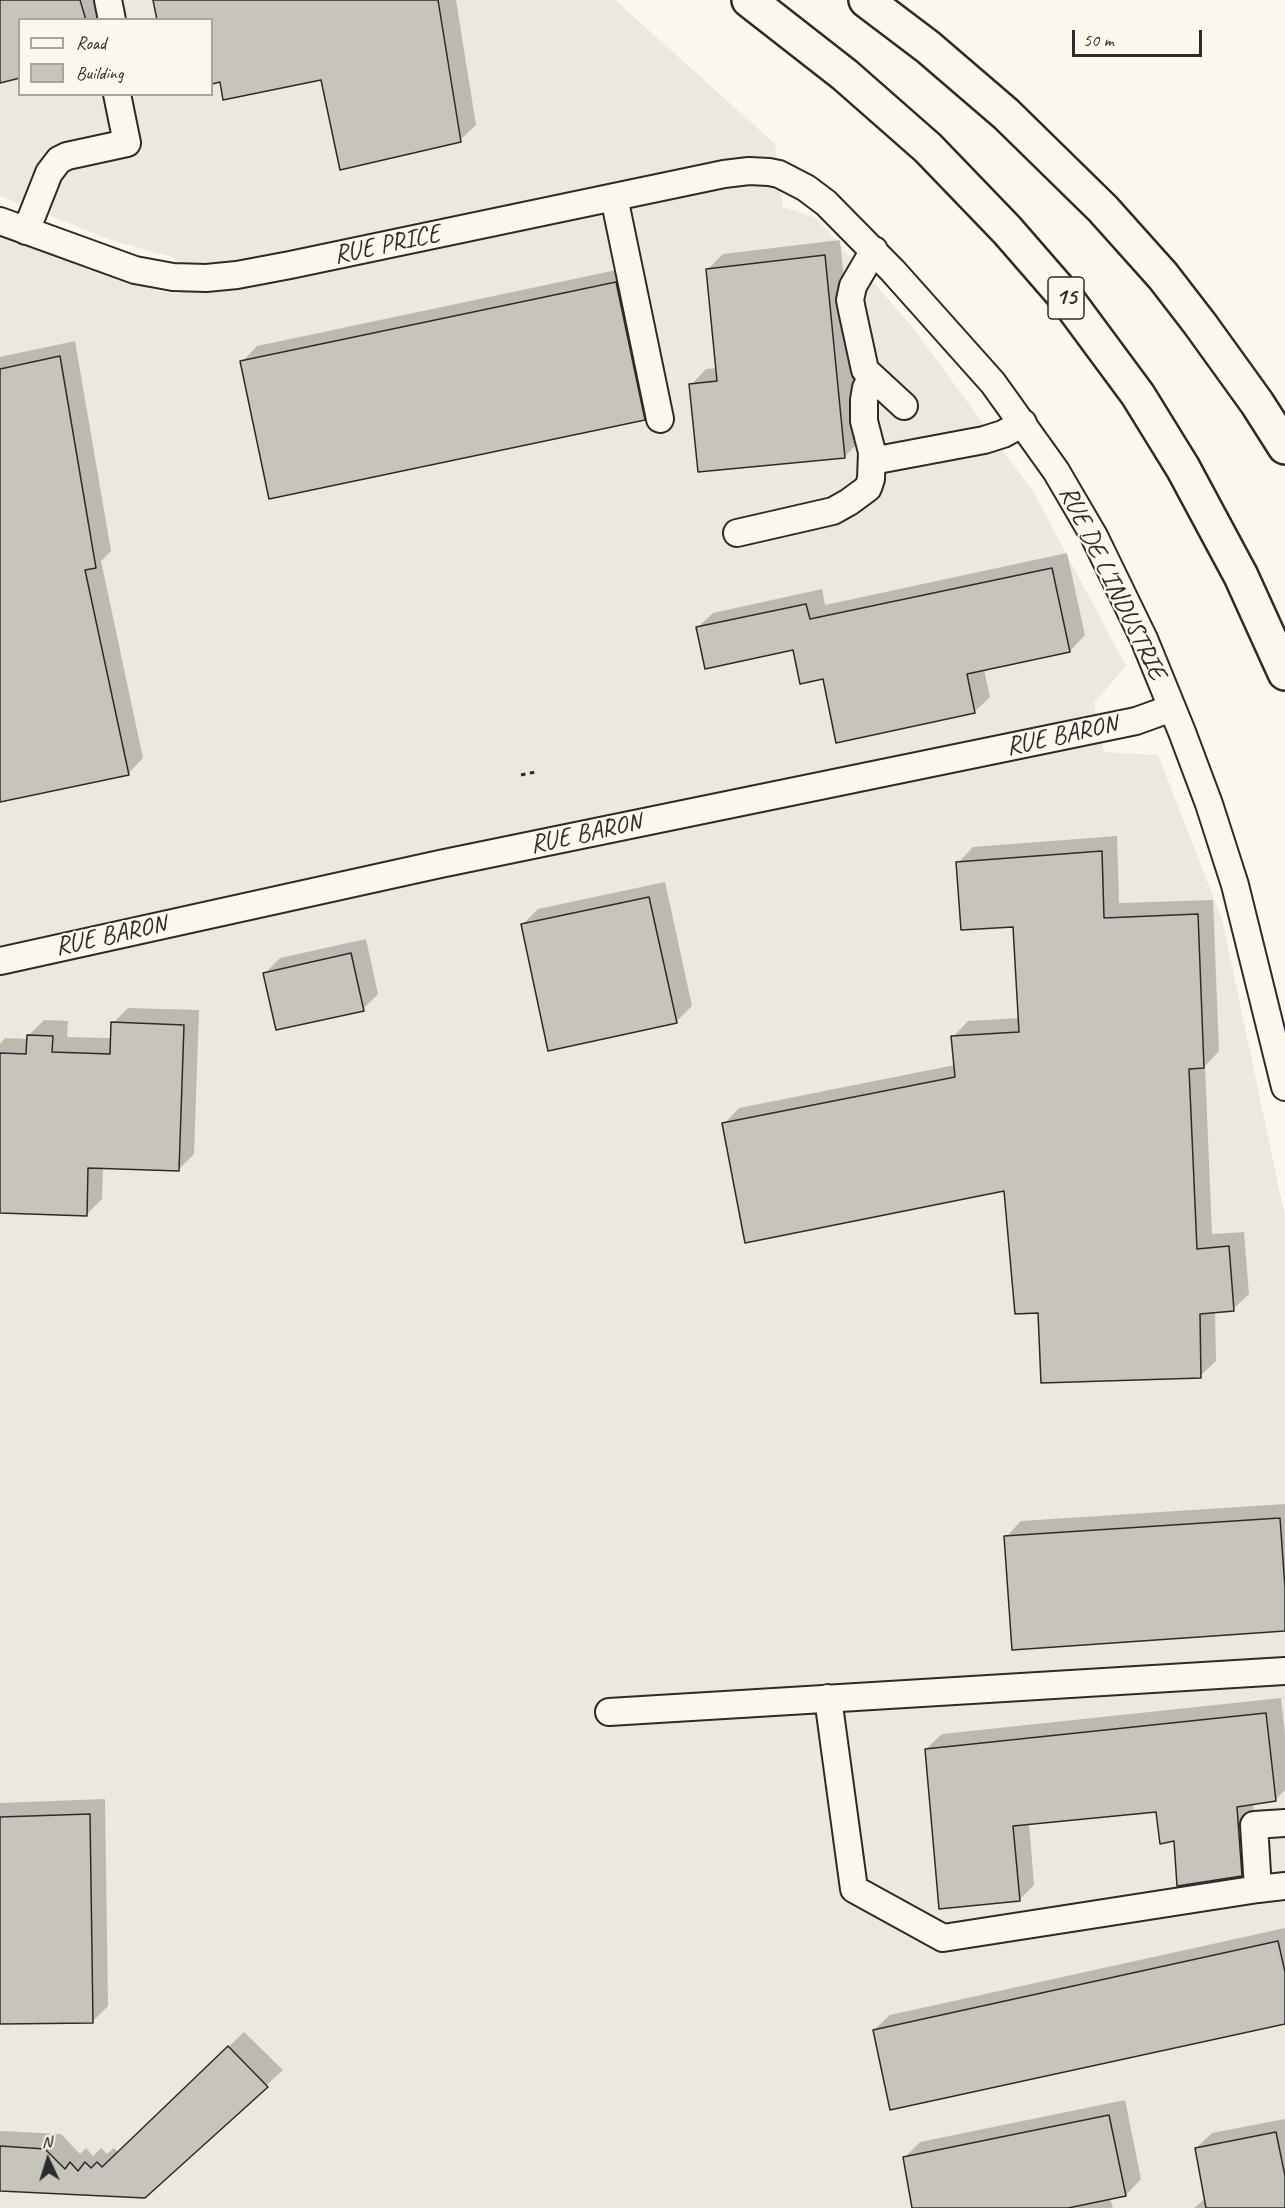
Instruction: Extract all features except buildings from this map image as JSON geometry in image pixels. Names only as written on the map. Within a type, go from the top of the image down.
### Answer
[{"type":"highway","name":"15","points":[[749,0],[838,69],[928,148],[1007,230],[1067,299],[1138,395],[1184,468],[1257,607],[1285,673]]},
{"type":"highway","points":[[866,0],[928,47],[1006,114],[1063,167],[1125,232],[1200,324],[1257,403],[1285,447]]},
{"type":"street","points":[[108,0],[112,18]]},
{"type":"street","points":[[26,231],[49,173],[59,160],[67,156],[127,143],[117,96]]},
{"type":"street","name":"RUE PRICE","points":[[0,220],[135,270],[173,277],[206,278],[290,265],[724,174],[749,171],[780,174]]},
{"type":"street","name":"RUE DE L'INDUSTRIE","points":[[780,174],[797,182],[822,199],[874,250],[970,355],[1023,423],[1071,494],[1098,542],[1140,630],[1207,796],[1235,885],[1285,1087]]},
{"type":"street","points":[[614,197],[660,418]]},
{"type":"street","points":[[874,250],[857,277],[850,300],[865,370],[904,405]]},
{"type":"street","points":[[737,533],[833,511],[868,488],[872,461],[864,420],[864,400],[866,388],[872,377]]},
{"type":"street","points":[[872,461],[984,440],[1003,434],[1023,423]]},
{"type":"street","name":"RUE BARON","points":[[0,960],[440,864],[1136,721],[1172,708]]},
{"type":"street","points":[[609,1712],[1285,1671]]},
{"type":"street","points":[[828,1698],[854,1888],[943,1938],[1285,1886]]},
{"type":"street","points":[[1258,1889],[1254,1826],[1285,1823]]},
{"type":"path","points":[[521,775],[535,772]]},
{"type":"shaded area","points":[[0,0],[615,0],[775,144],[783,207],[816,218],[911,325],[1034,493],[1126,666],[1094,703],[1104,752],[1158,755],[1222,919],[1285,1217],[1285,2208],[0,2208],[0,236],[137,285],[180,294],[175,258],[114,241],[0,196]]}]
